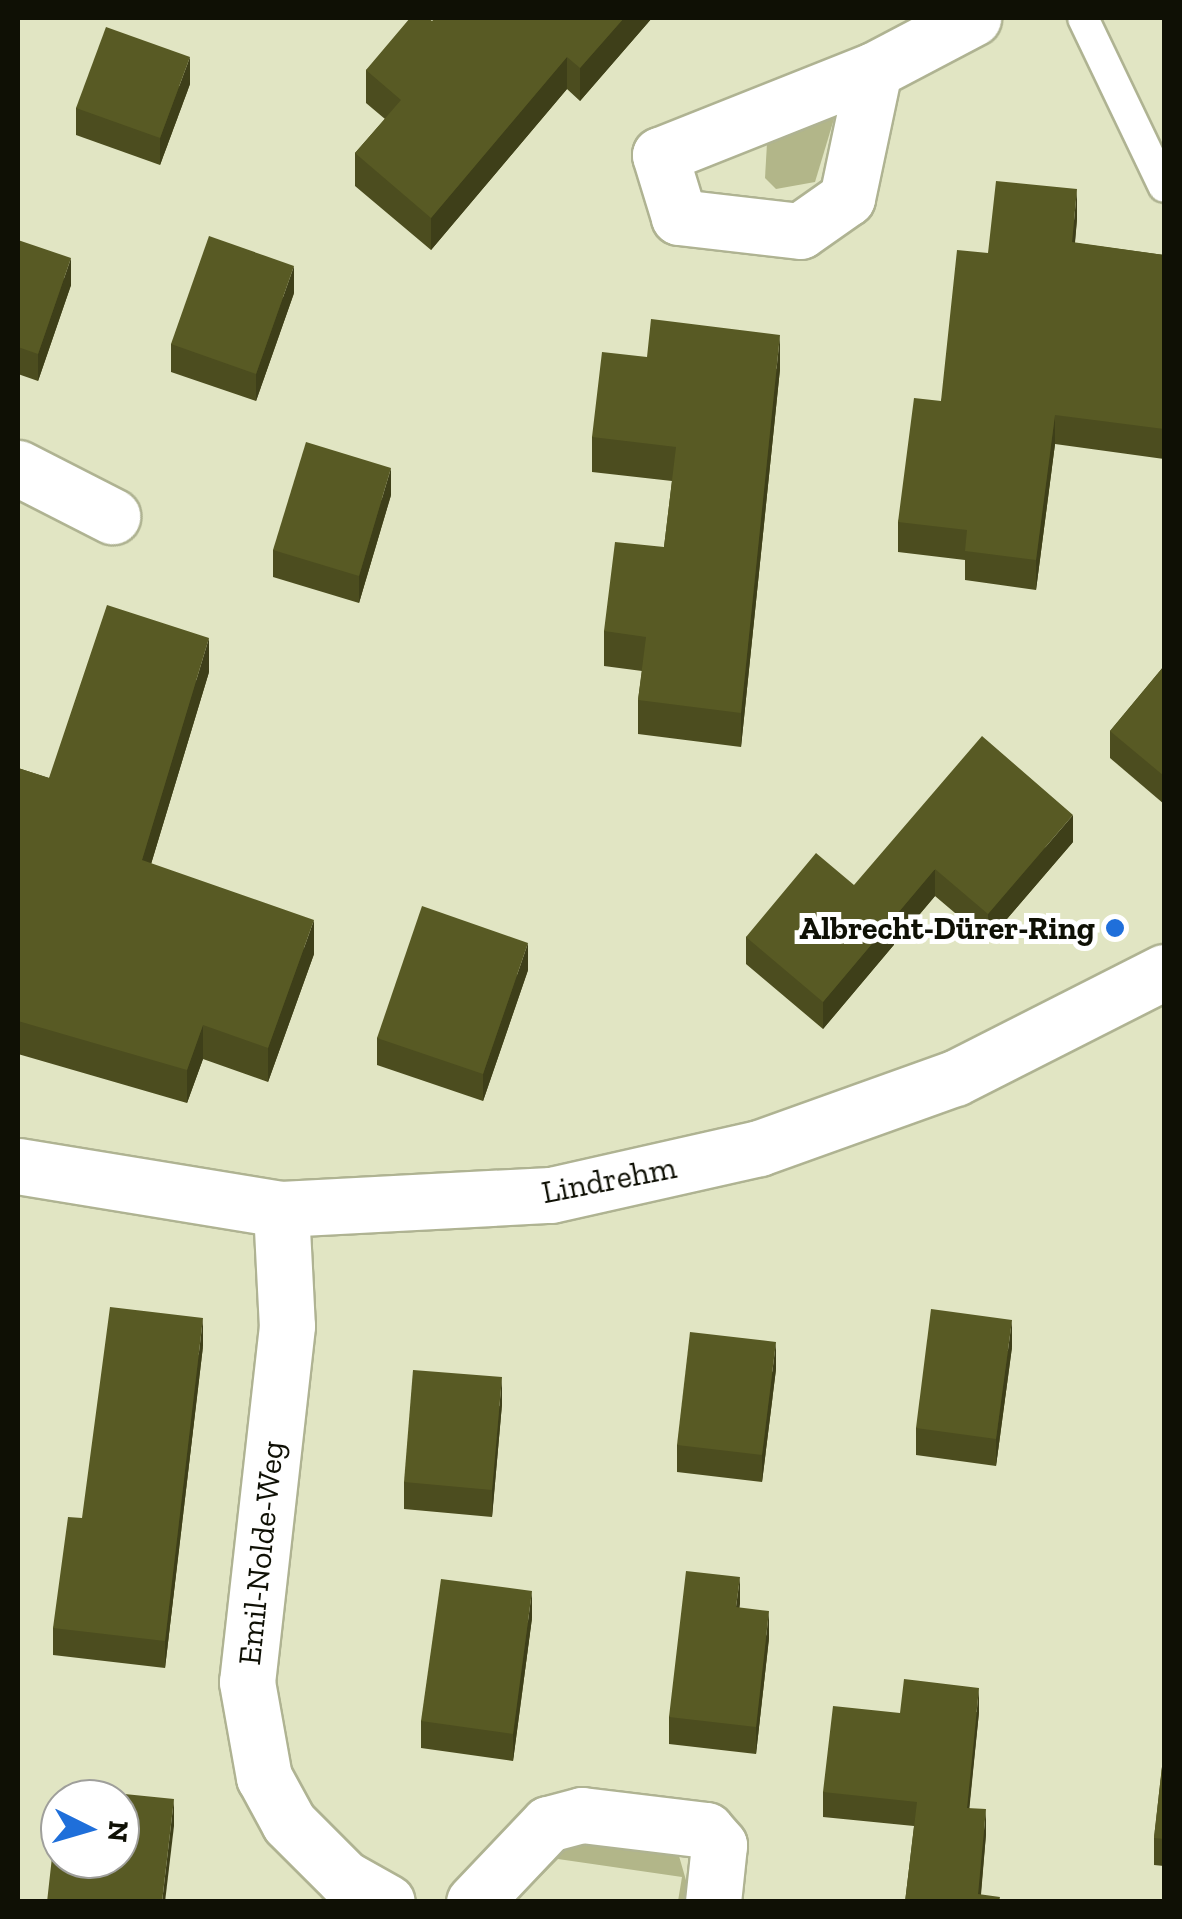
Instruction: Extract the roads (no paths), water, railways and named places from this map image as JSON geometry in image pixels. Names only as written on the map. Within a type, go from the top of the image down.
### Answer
[{"type":"street","points":[[874,70],[973,18]]},
{"type":"street","points":[[18,468],[112,516]]},
{"type":"street","name":"Lindrehm","points":[[18,1166],[281,1209],[552,1196],[759,1148],[954,1078],[1164,972]]},
{"type":"street","name":"Emil-Nolde-Weg","points":[[281,1209],[287,1326],[247,1682],[264,1776],[289,1823],[354,1894]]},
{"type":"street","points":[[474,1902],[548,1824],[582,1815],[706,1830],[719,1845],[713,1902]]},
{"type":"lane","points":[[1082,18],[1164,186]]},
{"type":"place","name":"Albrecht-Dürer-Ring","points":[[1115,928]]}]
